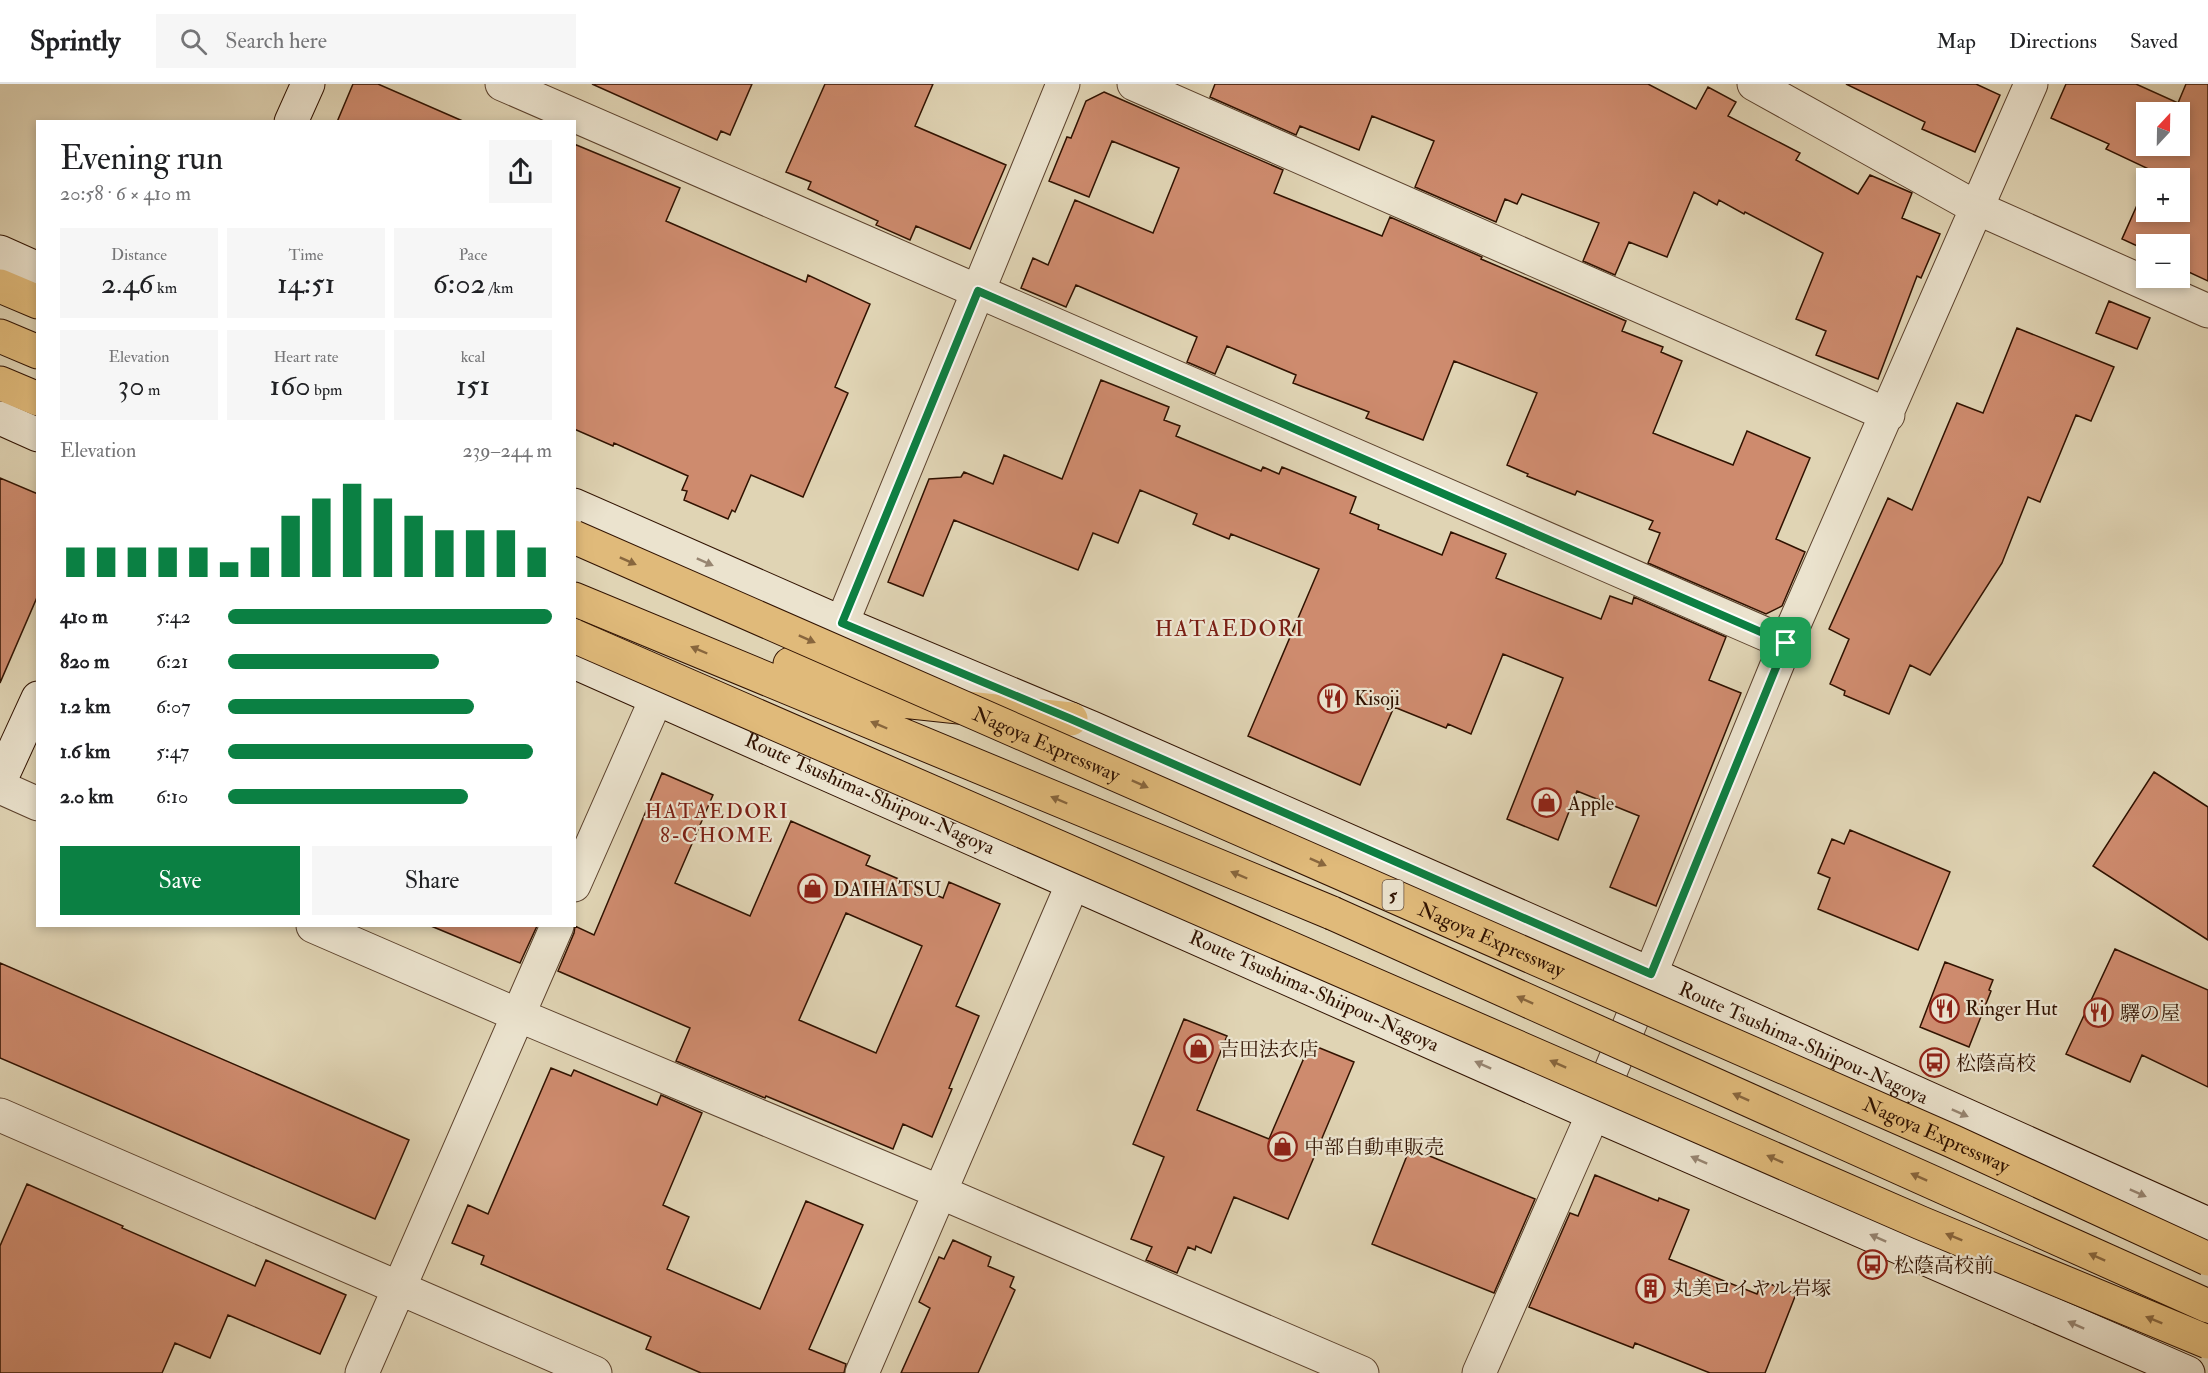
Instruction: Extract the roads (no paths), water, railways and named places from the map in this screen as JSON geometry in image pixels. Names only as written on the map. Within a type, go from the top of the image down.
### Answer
[{"type":"highway","points":[[0,286],[36,301]]},
{"type":"highway","points":[[0,336],[36,351]]},
{"type":"highway","points":[[0,382],[36,398]]},
{"type":"highway","name":"Nagoya Expressway","points":[[576,538],[1930,1131],[2208,1258]]},
{"type":"highway","points":[[576,577],[874,698],[1071,719]]},
{"type":"highway","points":[[576,600],[1332,913],[2208,1306]]},
{"type":"highway","points":[[576,637],[1922,1223],[2208,1342]]},
{"type":"street","points":[[292,120],[308,84]]},
{"type":"street","points":[[502,84],[1786,643]]},
{"type":"street","points":[[842,623],[1063,84]]},
{"type":"street","points":[[1134,84],[1888,415]]},
{"type":"street","points":[[1754,84],[1977,208],[2208,311]]},
{"type":"street","points":[[1479,1373],[1593,1114],[1786,643],[1888,415],[2031,84]]},
{"type":"street","points":[[0,252],[36,268]]},
{"type":"street","points":[[0,418],[36,434]]},
{"type":"street","name":"Route Tsushima-Shiipou-Nagoya","points":[[576,506],[842,623],[1071,719],[1651,974],[2208,1224]]},
{"type":"street","name":"Route Tsushima-Shiipou-Nagoya","points":[[576,663],[1593,1114],[2188,1373]]},
{"type":"street","points":[[576,880],[657,697]]},
{"type":"street","points":[[0,781],[36,702]]},
{"type":"street","points":[[0,788],[36,803]]},
{"type":"street","points":[[862,1373],[1073,883]]},
{"type":"street","points":[[315,927],[518,1016],[940,1192],[1362,1373]]},
{"type":"street","points":[[362,1373],[557,927]]},
{"type":"street","points":[[0,1115],[595,1373]]},
{"type":"place","name":"Kisoji","points":[[1333,698]]},
{"type":"place","name":"Apple","points":[[1547,803]]},
{"type":"place","name":"DAIHATSU","points":[[812,889]]},
{"type":"place","name":"Ringer Hut","points":[[1944,1008]]},
{"type":"place","name":"驛の屋","points":[[2099,1013]]},
{"type":"place","name":"吉田法衣店","points":[[1198,1049]]},
{"type":"place","name":"松蔭高校","points":[[1935,1063]]},
{"type":"place","name":"中部自動車販売","points":[[1283,1147]]},
{"type":"place","name":"松蔭高校前","points":[[1873,1265]]},
{"type":"place","name":"丸美ロイヤル岩塚","points":[[1651,1288]]},
{"type":"district","name":"HATAEDORI","points":[[1230,629]]},
{"type":"district","name":"HATAEDORI 8-CHOME","points":[[717,823]]}]
